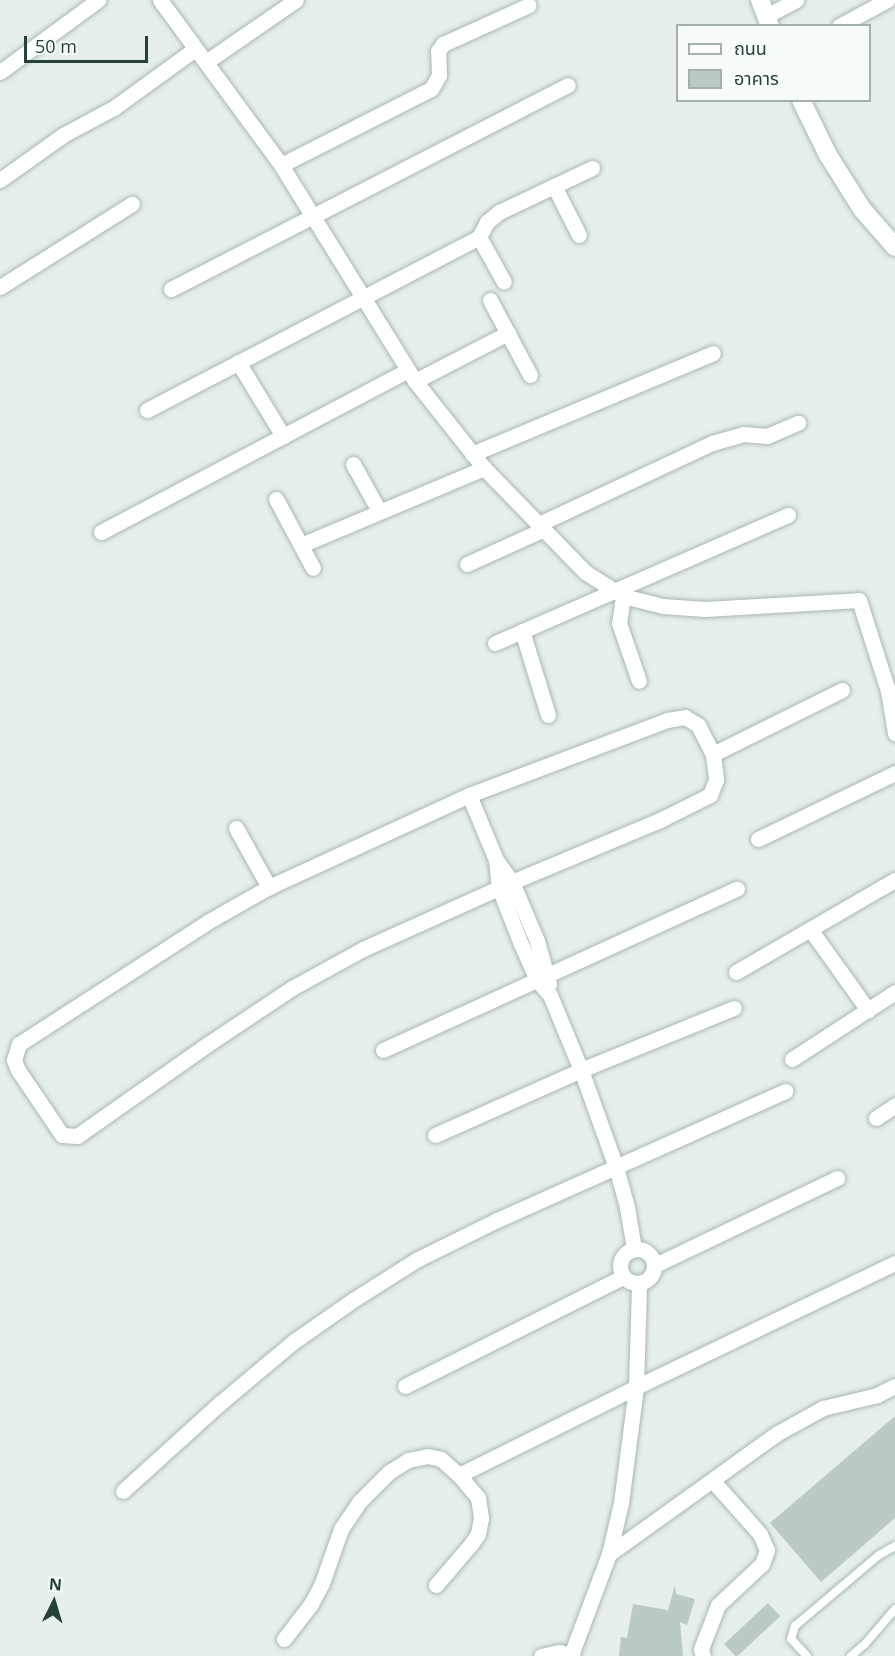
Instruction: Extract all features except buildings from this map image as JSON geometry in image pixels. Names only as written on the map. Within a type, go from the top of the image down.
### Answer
[{"type":"street","points":[[0,72],[98,0]]},
{"type":"street","points":[[159,0],[281,165],[412,375],[484,468],[585,572],[619,594],[663,606],[705,609],[859,600],[888,691],[895,733]]},
{"type":"street","points":[[206,62],[296,0]]},
{"type":"street","points":[[765,14],[796,0]]},
{"type":"street","points":[[842,24],[887,0]]},
{"type":"street","points":[[281,165],[431,89],[437,82],[438,51],[443,44],[529,5]]},
{"type":"street","points":[[0,180],[63,135],[115,107],[195,49]]},
{"type":"street","points":[[171,289],[568,85]]},
{"type":"street","points":[[802,102],[828,155],[862,209],[895,247]]},
{"type":"street","points":[[147,410],[478,237],[487,222],[499,212],[592,168]]},
{"type":"street","points":[[554,186],[579,235]]},
{"type":"street","points":[[0,287],[132,204]]},
{"type":"street","points":[[478,237],[504,282]]},
{"type":"street","points":[[490,300],[530,375]]},
{"type":"street","points":[[101,532],[284,436],[412,375],[508,333]]},
{"type":"street","points":[[472,454],[713,353]]},
{"type":"street","points":[[238,362],[284,436]]},
{"type":"street","points":[[467,564],[712,443],[743,434],[766,435],[798,423]]},
{"type":"street","points":[[353,464],[379,511]]},
{"type":"street","points":[[301,545],[484,468]]},
{"type":"street","points":[[276,499],[314,568]]},
{"type":"street","points":[[495,643],[619,594],[788,515]]},
{"type":"street","points":[[619,594],[619,623],[639,681]]},
{"type":"street","points":[[522,631],[548,715]]},
{"type":"street","points":[[713,754],[842,690]]},
{"type":"street","points":[[678,718],[692,720],[698,725],[713,754],[716,780],[710,795],[660,820],[363,949],[292,988],[208,1044],[77,1137],[62,1135],[18,1070],[14,1060],[19,1044],[209,921],[269,887],[469,795],[678,718]]},
{"type":"street","points":[[758,839],[895,773]]},
{"type":"street","points":[[469,795],[581,1070],[616,1167],[627,1207],[634,1249]]},
{"type":"street","points":[[236,828],[269,887]]},
{"type":"street","points":[[736,972],[895,880]]},
{"type":"street","points":[[383,1050],[737,890]]},
{"type":"street","points":[[810,929],[868,1010]]},
{"type":"street","points":[[792,1059],[895,992]]},
{"type":"street","points":[[435,1135],[581,1070],[734,1008]]},
{"type":"street","points":[[123,1491],[235,1390],[293,1342],[353,1300],[436,1250],[785,1091]]},
{"type":"street","points":[[876,1118],[895,1105]]},
{"type":"street","points":[[655,1265],[837,1178]]},
{"type":"street","points":[[634,1249],[648,1252],[655,1265],[652,1276],[639,1284],[627,1281],[623,1277],[620,1261],[626,1253],[634,1249]]},
{"type":"street","points":[[459,1475],[895,1263]]},
{"type":"street","points":[[405,1386],[623,1277]]},
{"type":"street","points":[[541,1656],[559,1652],[572,1656],[609,1554],[621,1503],[636,1387],[639,1284]]},
{"type":"street","points":[[609,1554],[776,1434],[823,1408],[876,1395],[895,1386]]},
{"type":"street","points":[[284,1639],[311,1604],[322,1583],[340,1529],[360,1502],[389,1472],[408,1460],[428,1456],[441,1459],[459,1475],[478,1498],[481,1518],[478,1534],[436,1585]]},
{"type":"street","points":[[703,1656],[701,1649],[718,1605],[762,1564],[767,1550],[760,1534],[713,1481]]},
{"type":"lane","points":[[807,1656],[791,1639],[795,1626],[879,1555],[895,1546]]},
{"type":"lane","points":[[851,1656],[865,1644],[895,1609]]}]
